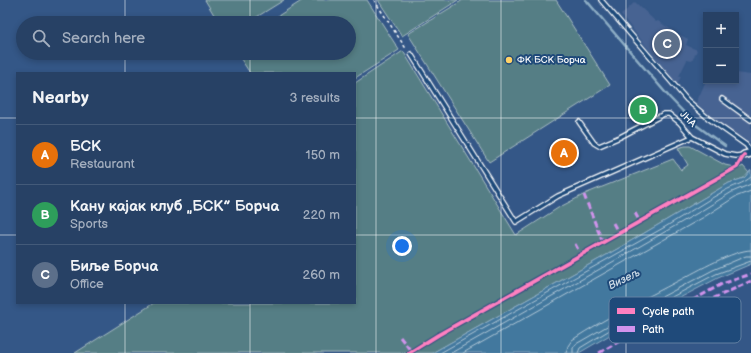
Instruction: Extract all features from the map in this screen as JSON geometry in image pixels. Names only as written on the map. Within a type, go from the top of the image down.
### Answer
[{"type":"lane","name":"ЈНА","points":[[579,122],[594,143],[598,146],[620,137],[665,114],[670,115],[680,123],[692,136],[725,154],[736,156],[749,153],[746,145],[702,114],[671,82],[601,0]]},
{"type":"lane","points":[[410,54],[516,222],[558,196],[692,136]]},
{"type":"lane","points":[[722,99],[751,120]]},
{"type":"path","points":[[374,0],[410,54]]},
{"type":"path","points":[[409,353],[438,335],[738,168],[749,153]]},
{"type":"shaded area","points":[[635,2],[656,22],[658,21],[688,39],[686,45],[697,50],[692,61],[687,60],[679,76],[681,77],[677,84],[621,15]]},
{"type":"shaded area","points":[[739,73],[751,75],[751,143],[727,129],[696,103],[705,84],[739,84]]},
{"type":"green space","points":[[205,0],[284,0],[258,16],[215,16]]},
{"type":"green space","points":[[303,0],[367,0],[399,50],[356,77],[356,72],[249,72],[242,60],[356,60],[356,16],[278,16]]},
{"type":"green space","points":[[378,0],[458,0],[402,36]]},
{"type":"green space","name":"ФК БСК Борча","points":[[463,0],[556,0],[610,85],[489,162],[408,34]]},
{"type":"green space","points":[[403,51],[516,235],[558,208],[587,193],[673,159],[681,170],[688,165],[678,148],[690,146],[725,165],[734,167],[435,335],[407,353],[75,353],[152,304],[356,304],[356,82]]},
{"type":"green space","points":[[743,166],[749,173],[744,178],[729,183],[619,248],[432,353],[412,353],[451,329]]},
{"type":"water","name":"Визељ","points":[[751,170],[751,264],[718,278],[681,297],[609,297],[609,335],[579,353],[432,353],[619,248],[729,183],[744,178]]},
{"type":"waterway","points":[[586,0],[670,98],[696,125],[725,146]]},
{"type":"marked path","points":[[584,195],[603,243]]},
{"type":"marked path","points":[[635,213],[640,222]]},
{"type":"marked path","points":[[613,223],[619,234]]},
{"type":"marked path","points":[[575,244],[581,255]]},
{"type":"marked path","points":[[698,297],[722,284],[751,274]]},
{"type":"marked path","points":[[717,297],[751,281]]},
{"type":"marked path","points":[[400,337],[411,351]]},
{"type":"marked path","points":[[599,353],[616,343]]},
{"type":"cycle path","points":[[409,353],[438,335],[737,167],[744,155]]},
{"type":"place","name":"Биље Борча","points":[[667,44]]},
{"type":"place","name":"ФК БСК Борча","points":[[509,60]]},
{"type":"place","name":"Кану кајак клуб „БСК” Борча","points":[[643,110]]},
{"type":"place","name":"БСК","points":[[564,153]]}]
